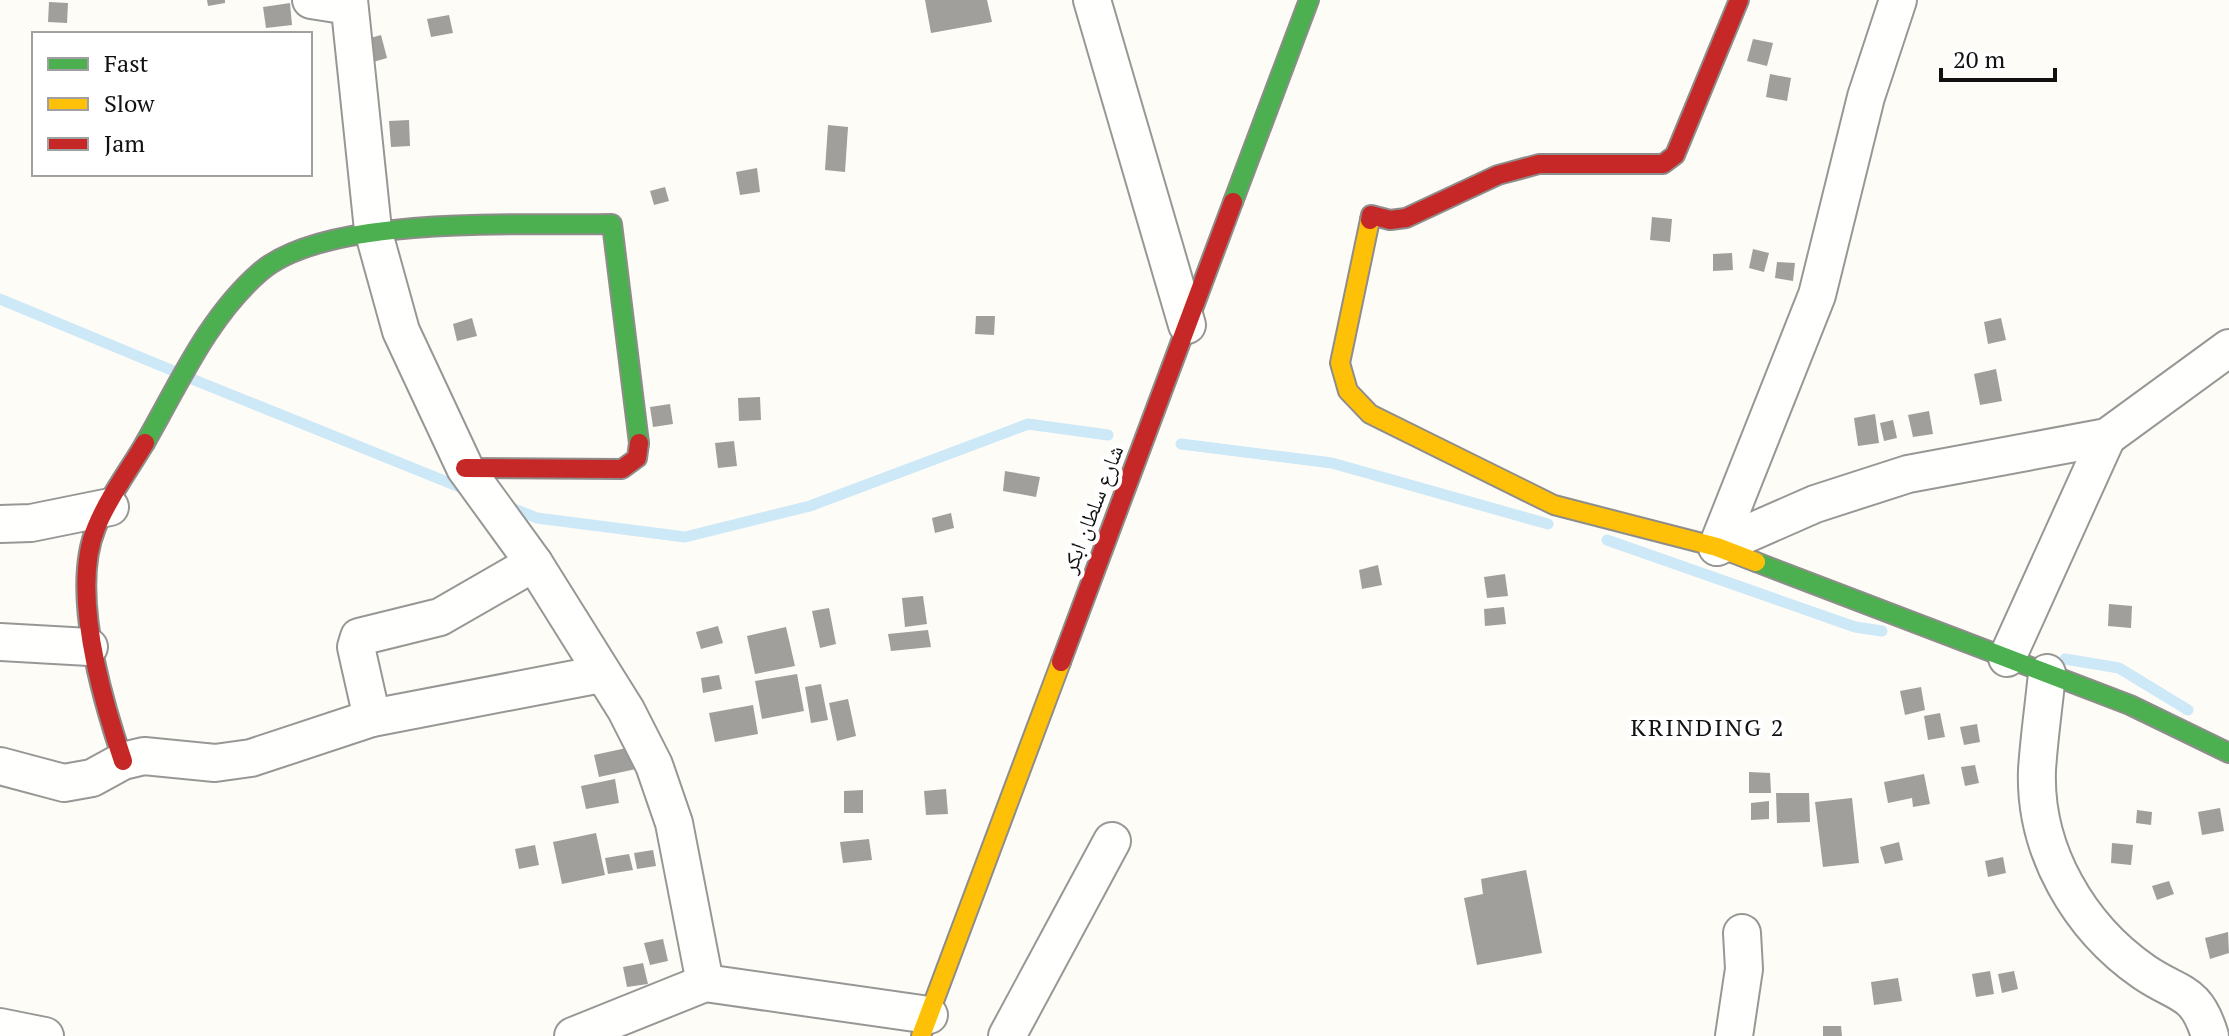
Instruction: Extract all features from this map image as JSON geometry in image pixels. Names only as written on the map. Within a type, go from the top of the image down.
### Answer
[{"type":"main road","name":"شارع سلطان ابكر","points":[[925,1025],[1309,0]]},
{"type":"main road","points":[[1739,0],[1675,155],[1663,164],[1539,164],[1498,175],[1406,218],[1390,220],[1371,215],[1340,363],[1348,391],[1370,414],[1554,505],[1717,547],[2130,705],[2229,753]]},
{"type":"main road","points":[[123,761],[97,687],[89,647],[90,555],[95,529],[219,315],[262,270],[296,250],[373,230],[612,224],[639,441],[637,458],[622,469],[465,468]]},
{"type":"street","points":[[311,0],[349,3],[373,230],[401,331],[465,468],[534,563],[626,710],[654,765],[674,823],[705,983]]},
{"type":"street","points":[[1092,0],[1187,325]]},
{"type":"street","points":[[1717,547],[1817,295],[1866,97],[1898,0]]},
{"type":"street","points":[[1717,547],[1815,504],[1908,474],[2107,437],[2229,348]]},
{"type":"street","points":[[2007,658],[2107,437]]},
{"type":"street","points":[[0,524],[31,523],[110,507]]},
{"type":"street","points":[[372,718],[356,647],[359,637],[440,617],[534,563]]},
{"type":"street","points":[[0,642],[89,647]]},
{"type":"street","points":[[2047,673],[2037,772],[2044,833],[2059,873],[2075,904],[2122,953],[2144,972],[2194,1000],[2202,1011],[2210,1036]]},
{"type":"street","points":[[0,766],[64,783],[92,778],[123,761],[144,756],[215,763],[251,758],[372,718],[601,674]]},
{"type":"street","points":[[1007,1036],[1112,841]]},
{"type":"street","points":[[1734,1036],[1741,1005],[1742,933]]},
{"type":"street","points":[[573,1036],[705,983],[925,1025]]},
{"type":"street","points":[[0,1027],[45,1036]]},
{"type":"building","points":[[207,0],[225,0],[225,3],[208,6]]},
{"type":"building","points":[[925,0],[987,0],[992,22],[931,33]]},
{"type":"building","points":[[49,2],[68,3],[67,23],[48,22]]},
{"type":"building","points":[[290,3],[292,25],[266,28],[263,7]]},
{"type":"building","points":[[449,15],[453,33],[431,37],[427,19]]},
{"type":"building","points":[[381,35],[387,58],[370,63],[363,40]]},
{"type":"building","points":[[1753,39],[1773,43],[1767,66],[1747,61]]},
{"type":"building","points":[[1770,74],[1791,78],[1787,101],[1766,97]]},
{"type":"building","points":[[409,120],[410,146],[391,147],[389,121]]},
{"type":"building","points":[[828,125],[848,127],[845,172],[825,170]]},
{"type":"building","points":[[757,168],[760,192],[740,195],[736,172]]},
{"type":"building","points":[[665,187],[669,201],[654,205],[650,191]]},
{"type":"building","points":[[1652,217],[1672,219],[1670,242],[1650,240]]},
{"type":"building","points":[[1753,249],[1769,253],[1764,272],[1749,268]]},
{"type":"building","points":[[1732,253],[1733,270],[1713,271],[1713,254]]},
{"type":"building","points":[[1777,262],[1795,263],[1793,281],[1775,278]]},
{"type":"building","points":[[976,316],[995,316],[994,335],[975,334]]},
{"type":"building","points":[[472,318],[477,336],[457,341],[453,324]]},
{"type":"building","points":[[2001,318],[2006,340],[1988,344],[1984,322]]},
{"type":"building","points":[[1996,369],[2002,401],[1980,405],[1974,374]]},
{"type":"building","points":[[760,397],[761,420],[739,421],[738,398]]},
{"type":"building","points":[[670,404],[673,424],[653,427],[650,407]]},
{"type":"building","points":[[1929,411],[1933,434],[1913,437],[1908,415]]},
{"type":"building","points":[[1875,414],[1879,443],[1858,446],[1854,418]]},
{"type":"building","points":[[1893,420],[1897,438],[1884,441],[1880,423]]},
{"type":"building","points":[[734,441],[737,466],[718,468],[715,443]]},
{"type":"building","points":[[1005,471],[1040,477],[1036,497],[1003,491]]},
{"type":"building","points":[[951,513],[954,528],[935,533],[932,518]]},
{"type":"building","points":[[1378,565],[1382,585],[1362,589],[1359,570]]},
{"type":"building","points":[[1505,574],[1508,596],[1487,598],[1484,577]]},
{"type":"building","points":[[923,596],[927,624],[905,627],[902,598]]},
{"type":"building","points":[[2109,604],[2132,606],[2131,628],[2108,626]]},
{"type":"building","points":[[1504,607],[1506,624],[1485,626],[1484,609]]},
{"type":"building","points":[[829,608],[836,644],[820,648],[812,611]]},
{"type":"building","points":[[718,626],[723,643],[701,649],[696,632]]},
{"type":"building","points":[[786,627],[795,666],[755,674],[747,636]]},
{"type":"building","points":[[928,630],[931,647],[891,651],[888,634]]},
{"type":"building","points":[[797,674],[804,711],[762,719],[755,681]]},
{"type":"building","points":[[719,675],[722,689],[703,693],[701,678]]},
{"type":"building","points":[[821,684],[828,720],[811,723],[805,687]]},
{"type":"building","points":[[1921,687],[1925,710],[1905,715],[1900,691]]},
{"type":"building","points":[[848,699],[856,736],[837,741],[829,703]]},
{"type":"building","points":[[753,705],[758,734],[715,742],[709,713]]},
{"type":"building","points":[[1940,713],[1945,737],[1928,740],[1924,716]]},
{"type":"building","points":[[1977,724],[1980,742],[1964,745],[1960,727]]},
{"type":"building","points":[[631,747],[636,769],[599,777],[594,755]]},
{"type":"building","points":[[1975,765],[1979,783],[1965,786],[1961,767]]},
{"type":"building","points":[[1749,772],[1770,773],[1771,793],[1749,793]]},
{"type":"building","points":[[1924,774],[1930,804],[1913,807],[1912,798],[1888,803],[1884,782]]},
{"type":"building","points":[[615,779],[619,803],[586,809],[581,786]]},
{"type":"building","points":[[946,789],[948,814],[926,815],[924,791]]},
{"type":"building","points":[[863,790],[863,813],[844,813],[844,791]]},
{"type":"building","points":[[1776,793],[1809,793],[1810,822],[1777,823]]},
{"type":"building","points":[[1852,798],[1859,863],[1823,867],[1815,802]]},
{"type":"building","points":[[1769,801],[1769,819],[1751,820],[1751,803]]},
{"type":"building","points":[[2220,808],[2224,831],[2202,835],[2198,812]]},
{"type":"building","points":[[2137,810],[2152,812],[2151,825],[2136,823]]},
{"type":"building","points":[[596,833],[605,875],[562,884],[553,842]]},
{"type":"building","points":[[869,839],[872,860],[843,863],[840,842]]},
{"type":"building","points":[[1899,842],[1903,860],[1885,864],[1880,847]]},
{"type":"building","points":[[2112,843],[2133,845],[2131,865],[2111,863]]},
{"type":"building","points":[[535,845],[539,865],[519,869],[515,849]]},
{"type":"building","points":[[653,850],[656,866],[637,869],[634,853]]},
{"type":"building","points":[[629,854],[633,870],[608,874],[605,858]]},
{"type":"building","points":[[2003,857],[2006,873],[1988,877],[1985,861]]},
{"type":"building","points":[[1526,870],[1542,953],[1477,965],[1464,898],[1483,894],[1481,879]]},
{"type":"building","points":[[2169,881],[2174,894],[2157,900],[2152,886]]},
{"type":"building","points":[[2228,932],[2229,953],[2210,959],[2205,938]]},
{"type":"building","points":[[663,939],[668,961],[650,965],[644,943]]},
{"type":"building","points":[[643,963],[648,984],[627,987],[623,967]]},
{"type":"building","points":[[1990,971],[1994,994],[1976,997],[1972,974]]},
{"type":"building","points":[[2014,971],[2018,989],[2002,993],[1998,974]]},
{"type":"building","points":[[1898,978],[1902,1001],[1874,1005],[1871,982]]},
{"type":"building","points":[[1823,1026],[1841,1026],[1842,1036],[1823,1036]]},
{"type":"waterway","points":[[0,299],[176,372]]},
{"type":"waterway","points":[[192,379],[462,488]]},
{"type":"waterway","points":[[507,506],[537,518],[685,537],[810,506],[1028,424],[1108,435]]},
{"type":"waterway","points":[[1181,444],[1332,463],[1548,524]]},
{"type":"waterway","points":[[1607,540],[1855,627],[1882,631]]},
{"type":"waterway","points":[[2065,659],[2119,668],[2188,710]]},
{"type":"traffic: fast","points":[[1233,202],[1309,0]]},
{"type":"traffic: fast","points":[[145,443],[196,352],[225,309],[260,272],[290,253],[330,240],[428,227],[612,224],[639,443]]},
{"type":"traffic: fast","points":[[1756,562],[2130,705],[2229,753]]},
{"type":"traffic: slow","points":[[1370,220],[1340,363],[1348,391],[1370,414],[1554,505],[1717,547],[1756,562]]},
{"type":"traffic: slow","points":[[921,1036],[1061,662]]},
{"type":"traffic: jam","points":[[1370,220],[1371,215],[1390,220],[1406,218],[1498,175],[1539,164],[1663,164],[1675,155],[1739,0]]},
{"type":"traffic: jam","points":[[1061,662],[1233,202]]},
{"type":"traffic: jam","points":[[123,761],[98,677],[86,582],[96,528],[145,443]]},
{"type":"traffic: jam","points":[[465,468],[622,469],[637,458],[639,443]]},
{"type":"district","name":"KRINDING 2","points":[[1708,728]]}]
